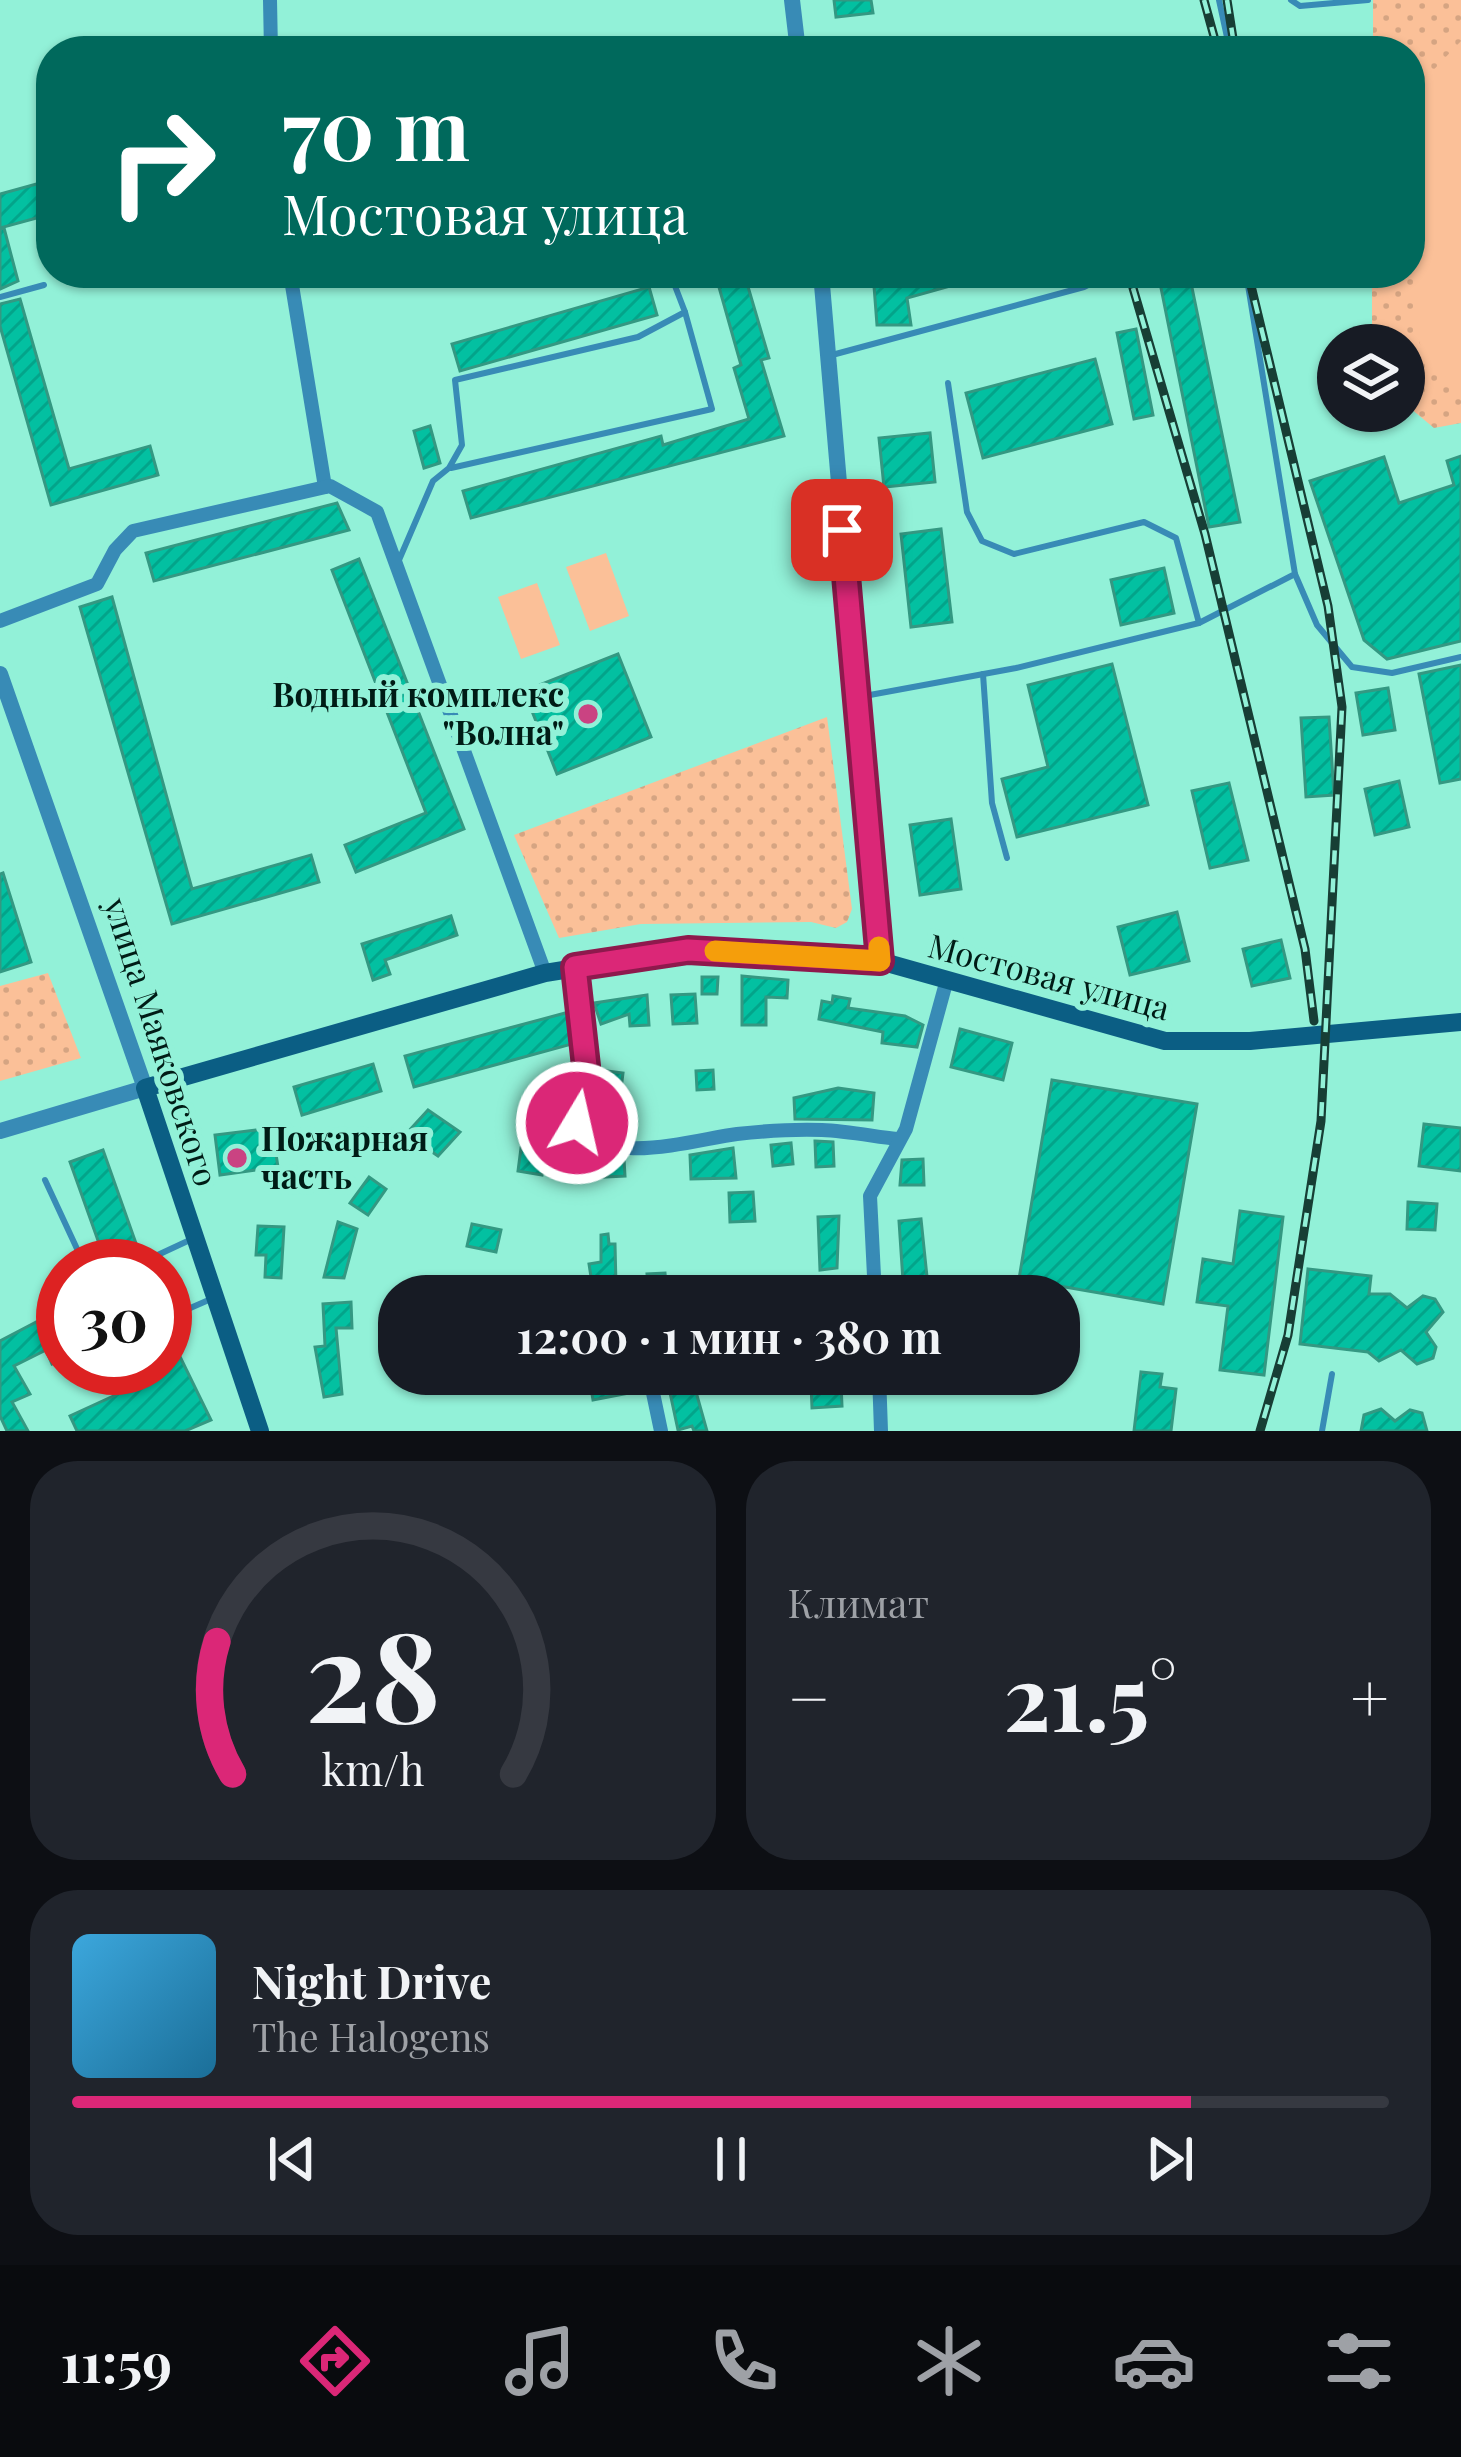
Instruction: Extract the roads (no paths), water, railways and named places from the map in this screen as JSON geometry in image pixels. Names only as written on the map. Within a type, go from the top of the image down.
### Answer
[{"type":"main road","name":"Мостовая улица","points":[[145,1088],[545,974],[688,950],[880,961],[1166,1041],[1250,1041],[1461,1022]]},
{"type":"main road","name":"улица Маяковского","points":[[145,1088],[260,1431]]},
{"type":"street","points":[[270,0],[271,36]]},
{"type":"street","points":[[792,0],[796,36]]},
{"type":"street","points":[[292,288],[325,487]]},
{"type":"street","points":[[822,288],[880,961]]},
{"type":"street","points":[[0,620],[97,584],[115,550],[133,531],[325,487],[342,489],[377,512],[545,974]]},
{"type":"street","name":"улица Маяковского","points":[[0,674],[7,719],[145,1088]]},
{"type":"street","points":[[575,967],[586,1066],[577,1123],[584,1135],[610,1145],[662,1148],[734,1134],[821,1130],[897,1139]]},
{"type":"street","points":[[874,1275],[870,1196],[905,1129],[946,983]]},
{"type":"street","name":"Мостовая улица","points":[[0,1131],[145,1088]]},
{"type":"street","points":[[653,1395],[661,1431]]},
{"type":"street","points":[[880,1395],[881,1431]]},
{"type":"lane","points":[[1219,0],[1227,36]]},
{"type":"lane","points":[[1291,0],[1300,6],[1368,0]]},
{"type":"lane","points":[[0,297],[36,286]]},
{"type":"lane","points":[[449,468],[712,409],[676,288]]},
{"type":"lane","points":[[828,356],[1080,288]]},
{"type":"lane","points":[[1245,288],[1295,574],[1317,625],[1352,667],[1392,673],[1461,657]]},
{"type":"lane","points":[[398,563],[433,481],[449,468],[462,445],[455,380],[638,337],[685,312]]},
{"type":"lane","points":[[948,383],[967,512],[982,541],[1014,554],[1144,522],[1176,538],[1199,623]]},
{"type":"lane","points":[[856,698],[983,674],[1199,623],[1295,574]]},
{"type":"lane","points":[[983,674],[992,802],[1007,857]]},
{"type":"lane","points":[[45,1180],[72,1239]]},
{"type":"lane","points":[[192,1240],[196,1238]]},
{"type":"lane","points":[[192,1307],[214,1298]]},
{"type":"lane","points":[[1322,1431],[1332,1374]]},
{"type":"railway","points":[[1204,0],[1214,36]]},
{"type":"railway","points":[[1227,0],[1233,36]]},
{"type":"railway","points":[[1133,288],[1205,534],[1305,949],[1314,1021]]},
{"type":"railway","points":[[1252,288],[1328,606],[1342,707],[1321,1121],[1288,1335],[1260,1431]]},
{"type":"place","name":"Водный комплекс \"Волна\"","points":[[588,714]]},
{"type":"place","name":"Пожарная часть","points":[[237,1158]]}]
